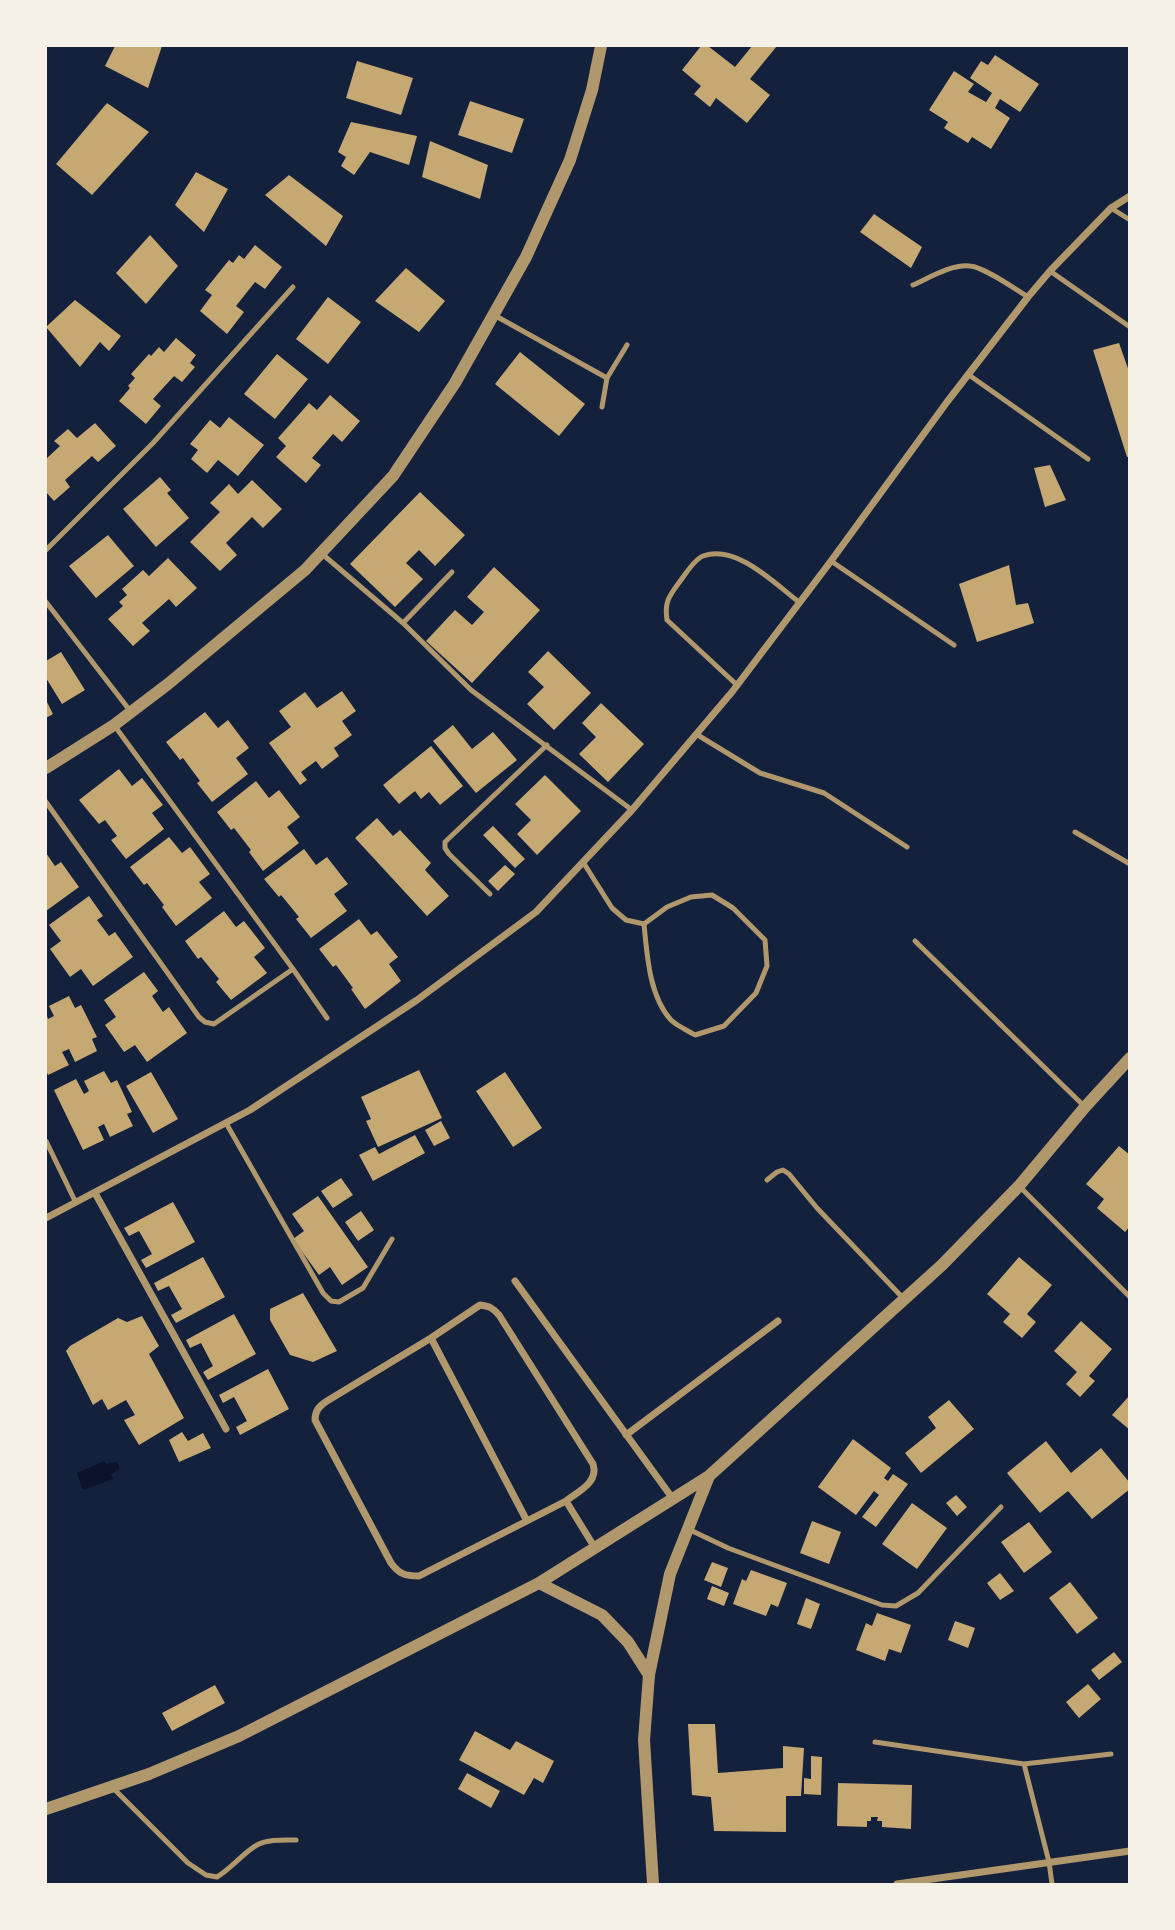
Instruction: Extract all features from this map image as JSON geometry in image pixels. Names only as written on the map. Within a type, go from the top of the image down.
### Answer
[{"type":"street","points":[[46,768],[114,725],[168,684],[305,570],[393,476],[455,383],[526,257],[570,160],[592,90],[601,46]]},
{"type":"street","points":[[46,1218],[262,1103],[428,992],[536,912],[632,810],[737,685],[1028,297],[1111,208],[1129,196]]},
{"type":"street","points":[[46,1809],[149,1774],[239,1736],[539,1583],[709,1476],[905,1300],[1019,1186],[1129,1058]]},
{"type":"street","points":[[95,1193],[226,1429]]},
{"type":"street","points":[[515,1281],[673,1499]]},
{"type":"street","points":[[480,1306],[494,1309],[596,1471],[594,1478],[566,1501],[419,1576],[408,1576],[399,1573],[391,1563],[314,1420],[315,1412],[320,1406],[432,1338],[480,1306]]},
{"type":"street","points":[[626,1435],[778,1321]]},
{"type":"street","points":[[432,1338],[527,1521]]},
{"type":"street","points":[[653,1885],[644,1740],[649,1675],[670,1574],[709,1476]]},
{"type":"street","points":[[566,1501],[595,1548]]},
{"type":"street","points":[[539,1583],[601,1615],[628,1642],[649,1675]]},
{"type":"street","points":[[897,1885],[1129,1851]]},
{"type":"lane","points":[[1111,208],[1129,220]]},
{"type":"lane","points":[[913,285],[953,268],[971,266],[1028,297]]},
{"type":"lane","points":[[1050,271],[1129,327]]},
{"type":"lane","points":[[46,550],[153,443],[293,286]]},
{"type":"lane","points":[[494,315],[607,378]]},
{"type":"lane","points":[[602,407],[607,378],[627,345]]},
{"type":"lane","points":[[969,375],[1088,458]]},
{"type":"lane","points":[[321,553],[403,623],[471,690],[632,810]]},
{"type":"lane","points":[[737,685],[667,620],[665,607],[687,571],[702,556],[719,555],[744,560],[799,603]]},
{"type":"lane","points":[[831,561],[954,645]]},
{"type":"lane","points":[[403,623],[452,572]]},
{"type":"lane","points":[[46,602],[131,712]]},
{"type":"lane","points":[[114,725],[327,1018]]},
{"type":"lane","points":[[696,734],[760,774],[824,793],[907,847]]},
{"type":"lane","points":[[490,894],[449,854],[445,842],[547,745]]},
{"type":"lane","points":[[46,802],[205,1022],[214,1024],[293,969]]},
{"type":"lane","points":[[1075,832],[1129,864]]},
{"type":"lane","points":[[583,862],[612,908],[626,920],[643,924],[667,907],[691,897],[712,895],[733,908],[765,940],[767,966],[756,993],[724,1026],[695,1035],[672,1021],[660,1003],[649,970],[643,924]]},
{"type":"lane","points":[[915,942],[1085,1107]]},
{"type":"lane","points":[[226,1123],[323,1293],[331,1301],[340,1302],[363,1288],[392,1239]]},
{"type":"lane","points":[[46,1141],[76,1203]]},
{"type":"lane","points":[[767,1180],[783,1170],[789,1174],[817,1208],[905,1300]]},
{"type":"lane","points":[[1019,1186],[1129,1297]]},
{"type":"lane","points":[[688,1529],[728,1548],[881,1605],[896,1605],[918,1593],[1001,1507]]},
{"type":"lane","points":[[875,1742],[1024,1764],[1111,1754]]},
{"type":"lane","points":[[1024,1764],[1049,1862],[1052,1885]]},
{"type":"lane","points":[[112,1787],[188,1863],[206,1875],[217,1877],[256,1845],[296,1840]]},
{"type":"water","points":[[104,1461],[106,1464],[116,1462],[119,1466],[119,1470],[111,1474],[113,1479],[83,1490],[77,1473]]},
{"type":"building","points":[[115,46],[162,46],[148,88],[105,66]]},
{"type":"building","points":[[701,46],[708,46],[735,67],[752,46],[777,46],[750,79],[770,95],[747,123],[716,98],[710,107],[694,94],[701,86],[682,70]]},
{"type":"building","points":[[995,55],[1039,84],[1020,112],[1000,99],[995,108],[1010,118],[991,149],[972,137],[968,143],[944,128],[948,122],[929,110],[954,71],[974,84],[968,92],[986,102],[992,93],[970,78],[981,61],[988,65]]},
{"type":"building","points":[[357,61],[413,78],[401,115],[346,98]]},
{"type":"building","points":[[470,101],[524,119],[512,153],[458,135]]},
{"type":"building","points":[[107,103],[149,132],[92,195],[56,164]]},
{"type":"building","points":[[351,122],[417,136],[409,165],[370,152],[354,175],[341,166],[346,157],[338,152]]},
{"type":"building","points":[[430,141],[488,165],[480,199],[422,177]]},
{"type":"building","points":[[196,172],[228,189],[204,232],[175,205]]},
{"type":"building","points":[[289,175],[343,216],[326,246],[265,195]]},
{"type":"building","points":[[874,214],[922,247],[911,268],[860,232]]},
{"type":"building","points":[[150,235],[178,266],[146,304],[116,273]]},
{"type":"building","points":[[255,245],[282,267],[265,289],[255,282],[236,306],[244,312],[227,334],[200,311],[212,295],[205,290],[229,260],[233,263],[239,255],[244,259]]},
{"type":"building","points":[[406,268],[445,301],[419,332],[375,301]]},
{"type":"building","points":[[328,297],[361,322],[328,364],[296,339]]},
{"type":"building","points":[[75,300],[121,336],[109,351],[100,342],[80,367],[46,327]]},
{"type":"building","points":[[176,338],[196,355],[190,363],[195,367],[182,382],[174,376],[153,399],[161,406],[146,424],[119,401],[135,378],[131,374],[149,354],[151,356],[159,347],[164,352]]},
{"type":"building","points":[[1119,343],[1130,374],[1130,457],[1127,457],[1093,350]]},
{"type":"building","points":[[520,352],[585,404],[559,436],[495,384]]},
{"type":"building","points":[[277,354],[308,379],[275,419],[244,394]]},
{"type":"building","points":[[330,395],[360,421],[342,442],[333,434],[312,458],[321,465],[306,483],[276,457],[286,446],[278,438],[309,403],[317,410]]},
{"type":"building","points":[[229,417],[264,445],[238,476],[218,460],[207,473],[191,459],[198,450],[190,444],[210,420],[220,428]]},
{"type":"building","points":[[95,423],[116,446],[98,462],[92,456],[65,480],[70,487],[54,501],[46,492],[46,459],[60,446],[54,441],[68,429],[77,438]]},
{"type":"building","points":[[1050,465],[1066,500],[1045,507],[1034,468]]},
{"type":"building","points":[[160,477],[171,490],[167,493],[189,518],[156,547],[123,509]]},
{"type":"building","points":[[252,480],[282,509],[263,528],[252,517],[226,543],[237,555],[220,571],[190,542],[220,512],[210,503],[229,484],[238,494]]},
{"type":"building","points":[[420,492],[465,535],[435,566],[419,550],[406,563],[423,579],[395,607],[350,564]]},
{"type":"building","points":[[108,535],[134,566],[96,598],[69,566]]},
{"type":"building","points":[[168,558],[197,588],[176,607],[169,599],[142,623],[150,631],[133,646],[108,619],[123,606],[119,602],[127,595],[122,589],[143,570],[149,576]]},
{"type":"building","points":[[1009,565],[1016,605],[1028,603],[1034,623],[977,642],[959,584]]},
{"type":"building","points":[[494,567],[540,610],[472,683],[426,641],[455,610],[472,625],[484,612],[467,597]]},
{"type":"building","points":[[548,651],[591,693],[554,730],[527,704],[544,687],[528,672]]},
{"type":"building","points":[[61,652],[85,690],[62,704],[46,678],[46,661]]},
{"type":"building","points":[[342,691],[356,711],[342,721],[352,735],[334,748],[339,756],[322,769],[316,761],[301,772],[307,780],[300,785],[269,743],[291,727],[279,711],[305,692],[317,708]]},
{"type":"building","points":[[46,700],[53,714],[46,718]]},
{"type":"building","points":[[601,703],[644,744],[608,782],[579,754],[596,737],[582,723]]},
{"type":"building","points":[[205,712],[218,728],[228,720],[249,748],[236,758],[248,774],[212,802],[183,758],[180,760],[166,742]]},
{"type":"building","points":[[453,725],[472,749],[493,732],[517,760],[476,793],[433,741]]},
{"type":"building","points":[[431,746],[463,786],[440,805],[429,792],[421,799],[415,791],[399,804],[383,785]]},
{"type":"building","points":[[119,769],[132,786],[142,778],[163,805],[152,813],[164,829],[126,859],[111,840],[117,836],[105,820],[99,824],[79,800]]},
{"type":"building","points":[[545,775],[581,811],[537,855],[517,834],[531,820],[515,804]]},
{"type":"building","points":[[256,781],[269,798],[279,790],[300,817],[287,827],[299,843],[263,871],[234,828],[231,830],[217,812]]},
{"type":"building","points":[[377,818],[393,836],[400,830],[431,863],[425,870],[449,896],[427,916],[355,838]]},
{"type":"building","points":[[493,826],[525,859],[515,868],[483,835]]},
{"type":"building","points":[[169,837],[182,853],[190,847],[210,874],[199,882],[212,898],[176,926],[147,883],[144,885],[130,867]]},
{"type":"building","points":[[304,849],[316,865],[327,857],[348,884],[334,894],[347,911],[311,938],[296,919],[299,917],[264,879]]},
{"type":"building","points":[[46,853],[55,866],[61,862],[79,887],[46,911]]},
{"type":"building","points":[[505,865],[515,874],[498,891],[488,881]]},
{"type":"building","points":[[89,896],[103,916],[97,920],[109,936],[115,932],[133,957],[93,986],[81,969],[70,977],[50,949],[61,941],[49,925]]},
{"type":"building","points":[[224,911],[236,927],[244,921],[265,948],[254,957],[267,973],[231,1000],[216,982],[219,979],[201,957],[198,959],[185,941]]},
{"type":"building","points":[[359,919],[371,935],[377,931],[398,957],[389,964],[401,981],[365,1009],[336,965],[333,967],[319,949]]},
{"type":"building","points":[[144,972],[158,991],[152,996],[163,1012],[169,1007],[187,1033],[147,1062],[135,1045],[124,1052],[105,1025],[116,1017],[104,1000]]},
{"type":"building","points":[[69,996],[75,1008],[81,1005],[97,1037],[92,1039],[97,1051],[75,1062],[69,1049],[62,1052],[69,1065],[48,1075],[46,1013],[48,1019],[54,1016],[49,1006]]},
{"type":"building","points":[[419,1070],[442,1118],[378,1147],[366,1121],[371,1119],[361,1097]]},
{"type":"building","points":[[104,1071],[111,1083],[117,1080],[132,1112],[127,1114],[133,1126],[110,1137],[104,1124],[98,1127],[104,1140],[83,1150],[54,1090],[76,1079],[84,1094],[89,1091],[84,1081]]},
{"type":"building","points":[[151,1072],[178,1119],[153,1133],[126,1086]]},
{"type":"building","points":[[505,1072],[542,1128],[513,1147],[476,1091]]},
{"type":"building","points":[[441,1121],[450,1138],[434,1146],[425,1130]]},
{"type":"building","points":[[415,1135],[425,1153],[373,1181],[359,1155],[375,1147],[379,1154]]},
{"type":"building","points":[[1119,1146],[1130,1155],[1130,1226],[1125,1232],[1097,1208],[1104,1199],[1086,1184]]},
{"type":"building","points":[[341,1178],[353,1195],[333,1208],[321,1191]]},
{"type":"building","points":[[318,1196],[368,1267],[342,1285],[330,1267],[319,1275],[293,1239],[304,1231],[292,1214]]},
{"type":"building","points":[[173,1202],[195,1242],[146,1268],[141,1260],[152,1254],[139,1231],[129,1236],[124,1228]]},
{"type":"building","points":[[361,1211],[374,1230],[358,1241],[345,1222]]},
{"type":"building","points":[[203,1257],[225,1297],[176,1323],[171,1315],[182,1309],[169,1286],[158,1291],[154,1283]]},
{"type":"building","points":[[1019,1257],[1052,1285],[1027,1314],[1036,1322],[1022,1338],[1003,1322],[1010,1314],[987,1294]]},
{"type":"building","points":[[303,1293],[337,1351],[313,1362],[290,1355],[270,1320],[270,1309]]},
{"type":"building","points":[[234,1314],[256,1354],[208,1380],[203,1372],[213,1366],[201,1343],[190,1348],[186,1340]]},
{"type":"building","points":[[142,1316],[159,1346],[149,1354],[184,1418],[139,1445],[124,1420],[135,1415],[126,1400],[108,1410],[102,1399],[93,1405],[66,1351],[118,1318],[127,1322]]},
{"type":"building","points":[[1081,1321],[1112,1349],[1089,1376],[1095,1381],[1080,1397],[1066,1384],[1077,1372],[1054,1351]]},
{"type":"building","points":[[268,1369],[289,1409],[240,1435],[236,1427],[247,1421],[234,1397],[223,1403],[219,1395]]},
{"type":"building","points":[[1130,1395],[1130,1430],[1112,1415]]},
{"type":"building","points":[[949,1400],[974,1429],[921,1473],[905,1453],[936,1428],[928,1417]]},
{"type":"building","points":[[182,1432],[188,1441],[203,1433],[211,1448],[179,1462],[169,1440]]},
{"type":"building","points":[[853,1439],[891,1468],[884,1478],[888,1481],[893,1474],[908,1484],[876,1527],[862,1517],[879,1495],[874,1491],[856,1515],[818,1487]]},
{"type":"building","points":[[1046,1441],[1071,1473],[1101,1448],[1130,1483],[1130,1489],[1092,1519],[1068,1491],[1040,1513],[1007,1473]]},
{"type":"building","points":[[956,1495],[967,1507],[957,1516],[946,1503]]},
{"type":"building","points":[[912,1503],[947,1528],[917,1569],[882,1544]]},
{"type":"building","points":[[812,1521],[841,1532],[829,1564],[800,1553]]},
{"type":"building","points":[[1029,1522],[1052,1552],[1024,1573],[1001,1542]]},
{"type":"building","points":[[712,1562],[728,1568],[721,1587],[704,1580]]},
{"type":"building","points":[[751,1570],[787,1583],[778,1607],[771,1604],[766,1616],[733,1604],[742,1579],[746,1581]]},
{"type":"building","points":[[1000,1573],[1014,1591],[1000,1600],[987,1583]]},
{"type":"building","points":[[1070,1582],[1098,1618],[1077,1634],[1049,1598]]},
{"type":"building","points":[[712,1586],[729,1593],[724,1606],[707,1599]]},
{"type":"building","points":[[806,1598],[820,1604],[811,1629],[797,1624]]},
{"type":"building","points":[[877,1613],[911,1625],[901,1653],[889,1649],[885,1661],[856,1650],[866,1623],[872,1626]]},
{"type":"building","points":[[955,1621],[975,1628],[968,1648],[948,1640]]},
{"type":"building","points":[[1114,1652],[1122,1662],[1099,1680],[1091,1670]]},
{"type":"building","points":[[1088,1684],[1101,1699],[1079,1718],[1066,1702]]},
{"type":"building","points":[[215,1685],[225,1703],[172,1731],[162,1713]]},
{"type":"building","points":[[688,1724],[715,1724],[718,1773],[783,1768],[783,1746],[804,1748],[801,1796],[786,1796],[786,1832],[714,1831],[711,1797],[692,1795]]},
{"type":"building","points":[[475,1731],[510,1750],[516,1741],[554,1761],[543,1783],[534,1778],[524,1795],[459,1760]]},
{"type":"building","points":[[811,1756],[822,1757],[821,1795],[804,1794],[804,1778],[811,1779]]},
{"type":"building","points":[[467,1773],[500,1791],[491,1808],[458,1789]]},
{"type":"building","points":[[838,1783],[912,1785],[911,1829],[882,1827],[882,1821],[877,1821],[878,1817],[871,1817],[871,1821],[867,1821],[867,1827],[837,1826]]}]
